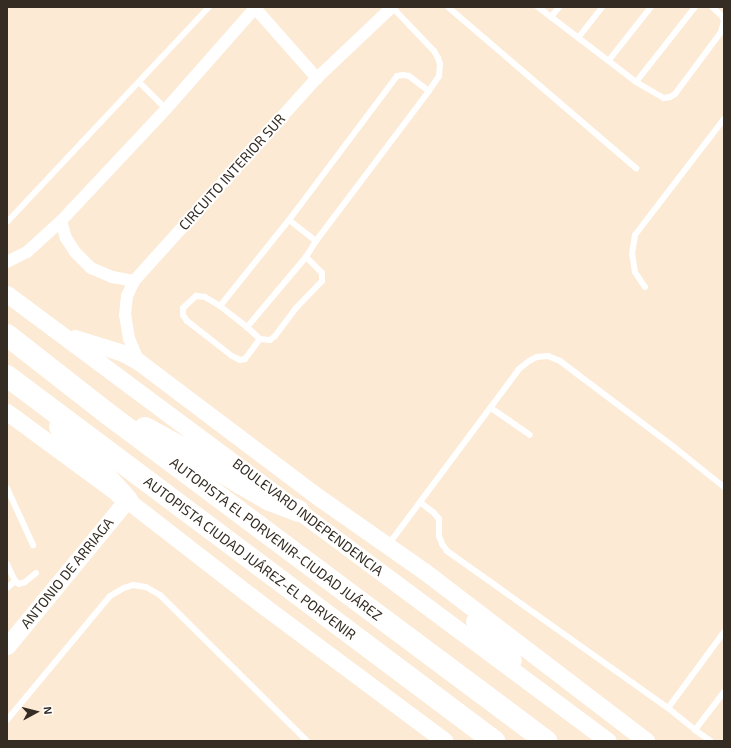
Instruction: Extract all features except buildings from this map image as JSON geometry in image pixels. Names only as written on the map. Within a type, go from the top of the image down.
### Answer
[{"type":"highway","name":"AUTOPISTA EL PORVENIR-CIUDAD JUÁREZ","points":[[7,335],[108,414],[546,741]]},
{"type":"highway","points":[[15,381],[127,500]]},
{"type":"highway","name":"AUTOPISTA CIUDAD JUÁREZ-EL PORVENIR","points":[[15,381],[494,741]]},
{"type":"highway","points":[[108,414],[142,426],[195,455],[270,500],[298,511]]},
{"type":"main road","name":"BOULEVARD INDEPENDENCIA","points":[[7,294],[608,741]]},
{"type":"main road","points":[[63,335],[123,353],[139,362],[321,499],[424,571],[646,741]]},
{"type":"main road","points":[[7,412],[127,500],[265,607],[445,741]]},
{"type":"main road","name":"ANTONIO DE ARRIAGA","points":[[7,646],[127,500]]},
{"type":"main road","points":[[424,571],[556,702]]},
{"type":"street","name":"CIRCUITO INTERIOR SUR","points":[[139,362],[129,339],[125,315],[127,296],[134,281],[317,78],[392,7]]},
{"type":"street","points":[[7,262],[27,252],[61,221],[166,109],[255,8],[317,78]]},
{"type":"street","points":[[61,221],[66,238],[75,252],[91,268],[112,277],[134,281]]},
{"type":"lane","points":[[7,222],[209,7]]},
{"type":"lane","points":[[247,326],[306,257],[316,241],[430,91],[439,76],[440,64],[434,51],[392,7]]},
{"type":"lane","points":[[448,7],[636,168]]},
{"type":"lane","points":[[538,7],[636,82],[664,98],[675,94],[721,32],[724,21],[722,16],[712,7]]},
{"type":"lane","points":[[551,17],[558,7]]},
{"type":"lane","points":[[578,38],[602,7]]},
{"type":"lane","points":[[609,60],[651,7]]},
{"type":"lane","points":[[636,82],[695,7]]},
{"type":"lane","points":[[220,306],[289,220],[397,76],[409,76],[430,91]]},
{"type":"lane","points":[[139,82],[166,109]]},
{"type":"lane","points":[[645,287],[635,272],[632,254],[635,234],[724,119]]},
{"type":"lane","points":[[289,220],[316,241]]},
{"type":"lane","points":[[260,339],[245,359],[240,360],[232,356],[186,321],[183,315],[183,308],[196,296],[205,297],[247,326],[260,339],[270,340],[275,336],[296,308],[322,281],[322,273],[306,257]]},
{"type":"lane","points":[[388,545],[519,369],[529,361],[538,357],[548,356],[560,361],[674,447],[724,487]]},
{"type":"lane","points":[[491,408],[530,435]]},
{"type":"lane","points":[[7,488],[33,545]]},
{"type":"lane","points":[[420,502],[433,512],[439,519],[442,544],[447,551],[668,708],[711,741]]},
{"type":"lane","points":[[7,564],[15,581],[19,584],[23,583],[36,572]]},
{"type":"lane","points":[[7,588],[15,581]]},
{"type":"lane","points":[[7,720],[110,596],[124,588],[134,585],[146,587],[160,595],[307,741]]},
{"type":"lane","points":[[668,708],[724,632]]},
{"type":"lane","points":[[695,730],[724,692]]}]
